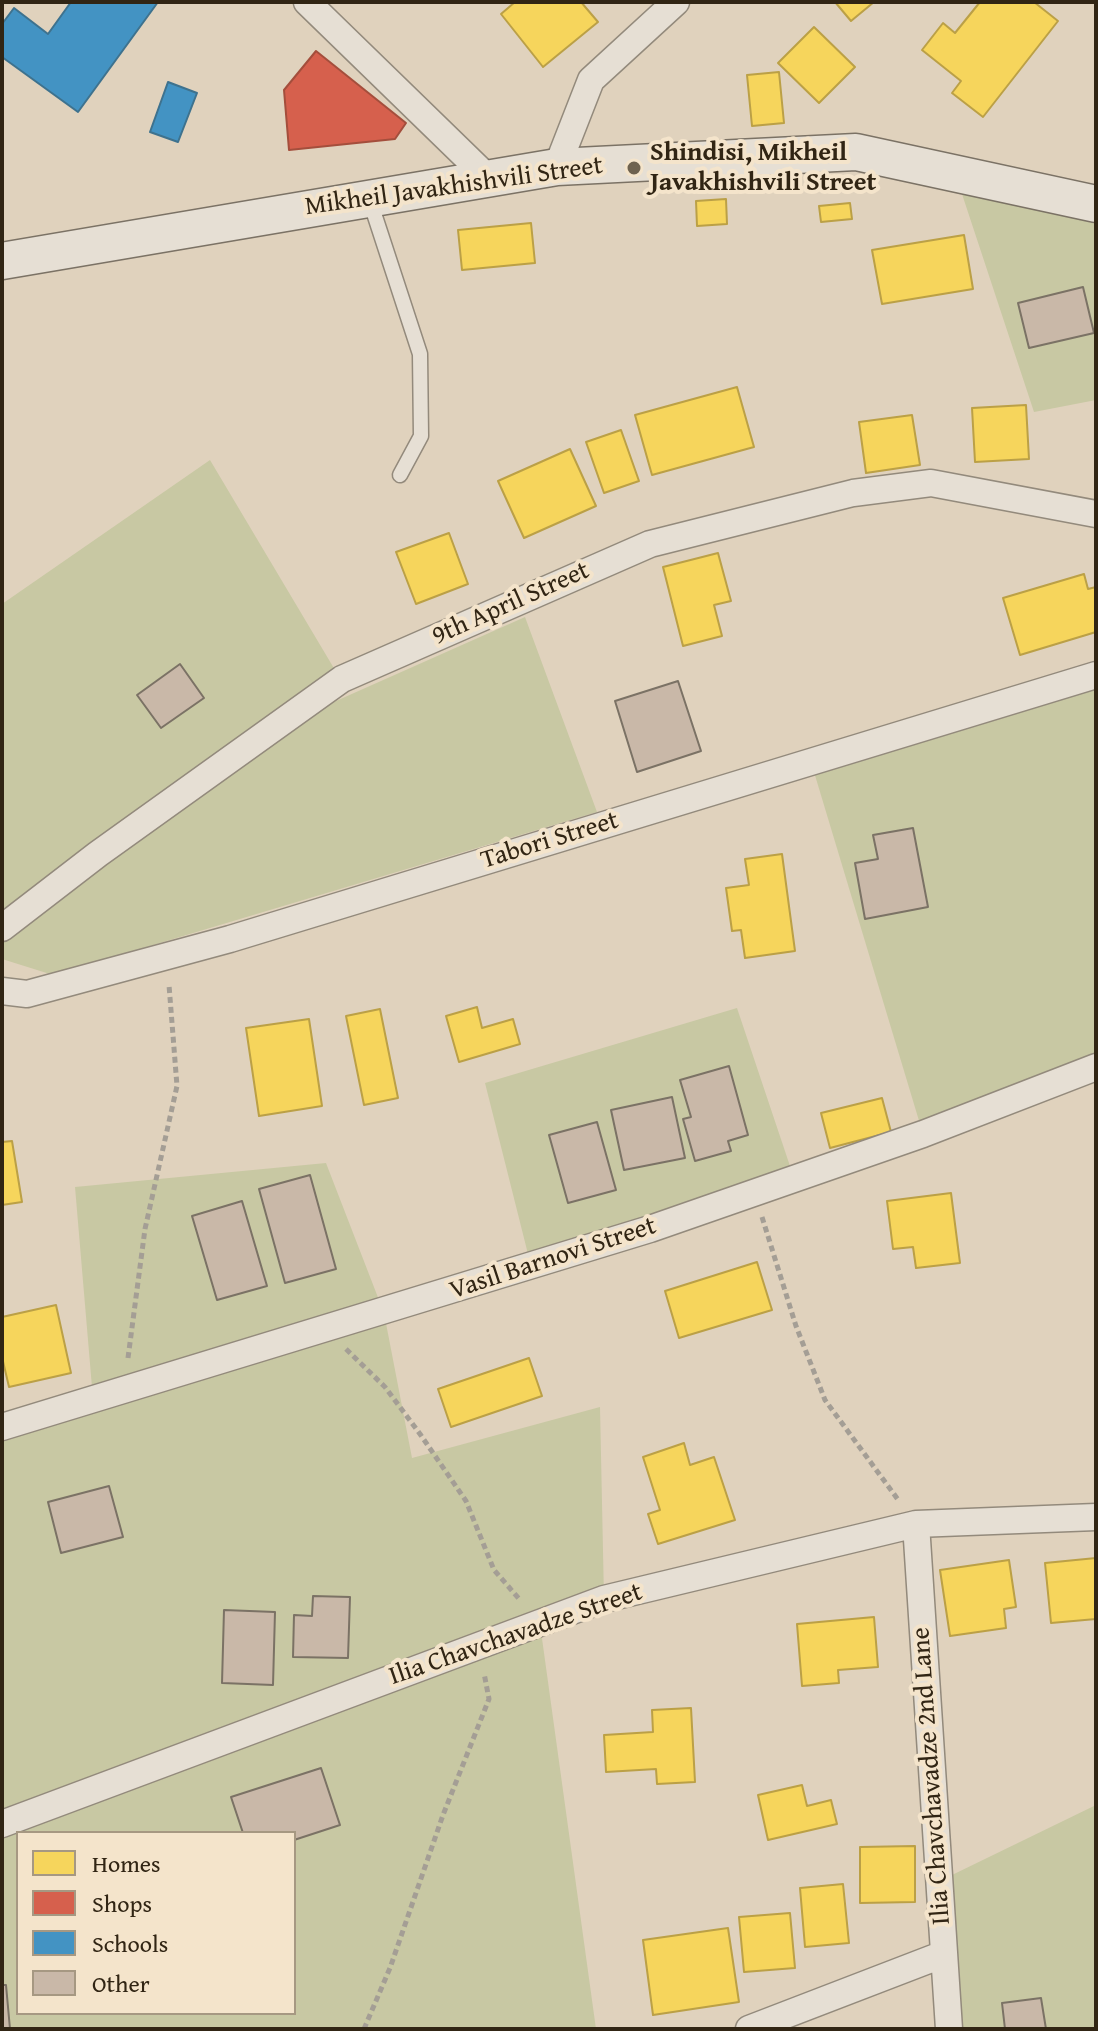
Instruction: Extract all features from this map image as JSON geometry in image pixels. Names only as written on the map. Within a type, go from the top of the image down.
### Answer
[{"type":"main road","name":"Mikheil Javakhishvili Street","points":[[2,261],[557,167],[856,152],[1096,204]]},
{"type":"street","points":[[307,2],[488,178]]},
{"type":"street","points":[[557,167],[591,80],[676,2]]},
{"type":"street","name":"9th April Street","points":[[2,928],[98,854],[342,679],[650,544],[853,493],[931,483],[1096,514]]},
{"type":"street","name":"Tabori Street","points":[[2,991],[27,994],[167,956],[1096,675]]},
{"type":"street","name":"Vasil Barnovi Street","points":[[2,1427],[650,1229],[923,1134],[1096,1067]]},
{"type":"street","name":"Ilia Chavchavadze Street","points":[[2,1824],[604,1599],[916,1524],[1096,1517]]},
{"type":"street","name":"Ilia Chavchavadze 2nd Lane","points":[[916,1524],[949,2029]]},
{"type":"street","points":[[749,2029],[944,1954]]},
{"type":"lane","points":[[369,198],[420,354],[421,436],[400,475]]},
{"type":"path","points":[[124,1391],[145,1229],[177,1086],[167,956]]},
{"type":"path","points":[[754,1192],[796,1326],[825,1400],[916,1524]]},
{"type":"path","points":[[334,1328],[350,1355],[385,1387],[420,1434],[466,1501],[494,1570],[540,1623]]},
{"type":"path","points":[[364,2029],[390,1968],[443,1815],[489,1699],[479,1644]]},
{"type":"green space","points":[[960,188],[1096,224],[1096,400],[1034,412]]},
{"type":"green space","points":[[210,460],[335,670],[2,928],[2,604]]},
{"type":"green space","points":[[525,617],[597,812],[53,975],[2,959],[2,942],[318,709]]},
{"type":"green space","points":[[1096,675],[1096,1067],[923,1134],[811,762]]},
{"type":"green space","points":[[737,1008],[794,1178],[531,1266],[485,1083]]},
{"type":"green space","points":[[326,1163],[384,1313],[412,1458],[600,1407],[604,1599],[540,1624],[596,2029],[2,2029],[2,1427],[93,1399],[75,1187]]},
{"type":"green space","points":[[1096,1805],[1096,2029],[962,2029],[952,1875]]},
{"type":"building: Homes","points":[[515,2],[581,2],[598,22],[543,67],[501,14]]},
{"type":"building: Homes","points":[[835,2],[874,2],[851,21]]},
{"type":"building: Homes","points":[[980,2],[1034,2],[1058,21],[983,117],[952,93],[961,81],[922,50],[943,23],[955,33]]},
{"type":"building: Homes","points":[[814,27],[855,67],[819,103],[778,63]]},
{"type":"building: Homes","points":[[779,72],[784,123],[752,126],[747,75]]},
{"type":"building: Homes","points":[[726,199],[727,224],[697,226],[696,201]]},
{"type":"building: Homes","points":[[850,203],[852,219],[821,222],[819,206]]},
{"type":"building: Homes","points":[[531,223],[535,263],[462,270],[458,230]]},
{"type":"building: Homes","points":[[964,235],[973,289],[882,304],[872,250]]},
{"type":"building: Homes","points":[[737,387],[754,447],[652,475],[635,415]]},
{"type":"building: Homes","points":[[1026,405],[1029,459],[975,462],[972,408]]},
{"type":"building: Homes","points":[[912,415],[920,465],[866,473],[859,422]]},
{"type":"building: Homes","points":[[621,430],[639,481],[604,493],[586,442]]},
{"type":"building: Homes","points":[[570,449],[596,506],[524,538],[498,481]]},
{"type":"building: Homes","points":[[449,533],[468,584],[416,604],[396,552]]},
{"type":"building: Homes","points":[[718,553],[731,601],[714,605],[722,636],[683,646],[663,567]]},
{"type":"building: Homes","points":[[1084,574],[1088,589],[1096,587],[1096,632],[1020,655],[1003,598]]},
{"type":"building: Homes","points":[[782,854],[795,951],[745,958],[741,930],[732,931],[726,888],[749,885],[745,859]]},
{"type":"building: Homes","points":[[477,1007],[482,1028],[513,1019],[520,1044],[459,1062],[446,1016]]},
{"type":"building: Homes","points":[[380,1009],[398,1098],[364,1105],[346,1016]]},
{"type":"building: Homes","points":[[309,1019],[322,1106],[259,1116],[246,1028]]},
{"type":"building: Homes","points":[[882,1098],[891,1132],[830,1148],[821,1113]]},
{"type":"building: Homes","points":[[12,1141],[22,1202],[2,1205],[2,1142]]},
{"type":"building: Homes","points":[[951,1193],[960,1263],[916,1268],[913,1247],[893,1249],[887,1201]]},
{"type":"building: Homes","points":[[757,1262],[772,1310],[679,1338],[665,1291]]},
{"type":"building: Homes","points":[[56,1305],[71,1373],[9,1387],[2,1357],[2,1317]]},
{"type":"building: Homes","points":[[529,1358],[542,1396],[451,1427],[438,1389]]},
{"type":"building: Homes","points":[[684,1443],[690,1465],[714,1457],[735,1520],[658,1544],[648,1514],[660,1510],[643,1457]]},
{"type":"building: Homes","points":[[1096,1558],[1096,1619],[1051,1623],[1045,1563]]},
{"type":"building: Homes","points":[[1009,1560],[1016,1607],[1004,1609],[1006,1628],[950,1636],[940,1570]]},
{"type":"building: Homes","points":[[874,1617],[878,1667],[838,1670],[839,1683],[802,1686],[797,1624]]},
{"type":"building: Homes","points":[[691,1708],[695,1782],[657,1784],[656,1769],[606,1772],[604,1735],[653,1732],[652,1710]]},
{"type":"building: Homes","points":[[802,1785],[807,1806],[831,1800],[837,1824],[768,1840],[758,1795]]},
{"type":"building: Homes","points":[[915,1846],[915,1902],[860,1903],[860,1847]]},
{"type":"building: Homes","points":[[843,1884],[849,1943],[805,1947],[800,1888]]},
{"type":"building: Homes","points":[[790,1913],[795,1968],[744,1972],[739,1917]]},
{"type":"building: Homes","points":[[728,1928],[739,2002],[653,2015],[643,1940]]},
{"type":"building: Shops","points":[[316,51],[406,123],[395,139],[289,150],[284,90]]},
{"type":"building: Schools","points":[[71,2],[158,2],[78,112],[2,57],[2,24],[14,8],[48,34]]},
{"type":"building: Schools","points":[[168,82],[197,93],[178,142],[150,132]]},
{"type":"building: Other","points":[[1083,287],[1094,333],[1029,348],[1018,303]]},
{"type":"building: Other","points":[[180,664],[204,698],[161,728],[137,695]]},
{"type":"building: Other","points":[[678,681],[701,751],[637,772],[615,701]]},
{"type":"building: Other","points":[[913,828],[928,907],[865,919],[855,863],[878,859],[873,835]]},
{"type":"building: Other","points":[[729,1066],[748,1135],[728,1141],[731,1151],[695,1161],[683,1119],[691,1117],[680,1080]]},
{"type":"building: Other","points":[[672,1097],[685,1158],[624,1170],[611,1110]]},
{"type":"building: Other","points":[[597,1122],[616,1190],[568,1203],[549,1135]]},
{"type":"building: Other","points":[[310,1175],[336,1269],[285,1283],[259,1189]]},
{"type":"building: Other","points":[[242,1201],[267,1286],[217,1300],[192,1216]]},
{"type":"building: Other","points":[[109,1486],[123,1537],[61,1553],[48,1502]]},
{"type":"building: Other","points":[[313,1596],[350,1597],[348,1658],[293,1657],[294,1615],[312,1616]]},
{"type":"building: Other","points":[[224,1610],[275,1612],[273,1685],[222,1683]]},
{"type":"building: Other","points":[[321,1768],[340,1825],[296,1839],[296,1831],[242,1831],[231,1797]]},
{"type":"building: Other","points":[[2,1985],[6,1985],[10,2029],[2,2029]]},
{"type":"building: Other","points":[[1041,1998],[1046,2029],[1005,2029],[1002,2003]]},
{"type":"place","name":"Shindisi, Mikheil Javakhishvili Street","points":[[634,168]]}]
